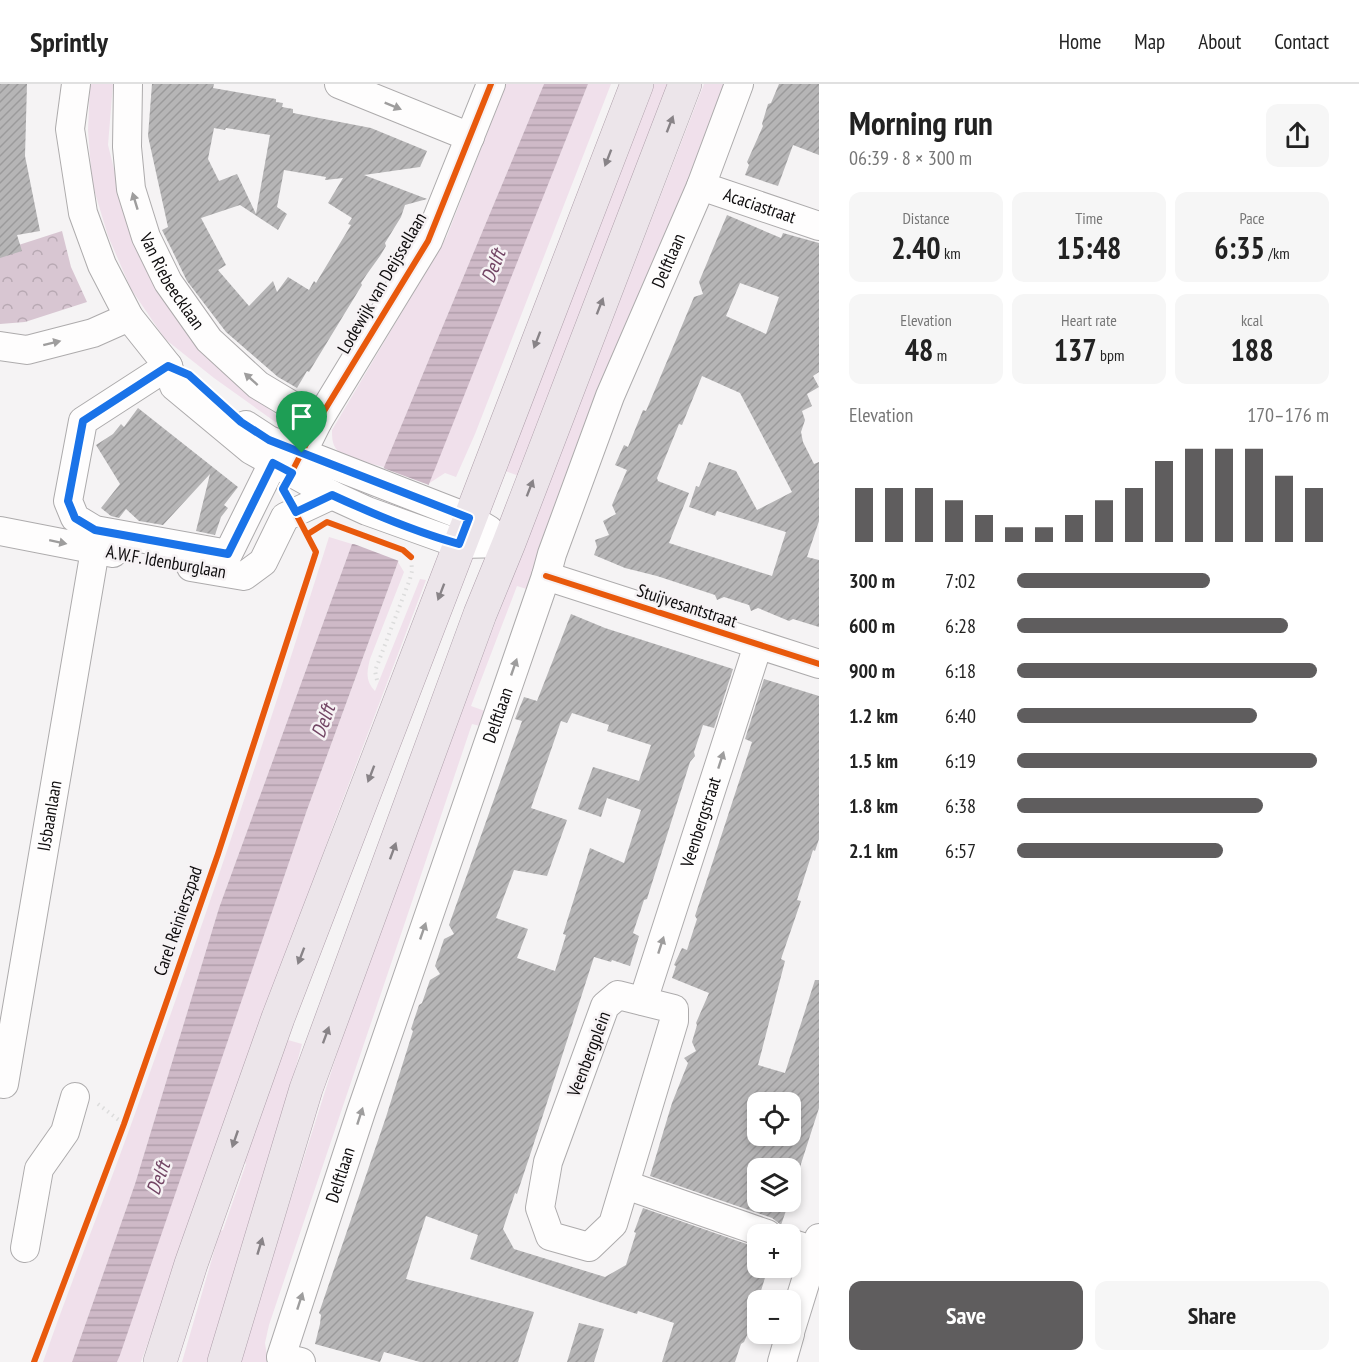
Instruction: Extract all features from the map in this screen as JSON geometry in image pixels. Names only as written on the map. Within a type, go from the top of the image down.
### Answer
[{"type":"main road","points":[[160,1362],[191,1264],[278,1018],[637,84]]},
{"type":"main road","points":[[224,1362],[306,1089],[480,614],[686,84]]},
{"type":"street","points":[[76,84],[70,129],[83,213],[102,265],[129,317],[168,366],[189,375],[241,422],[269,440],[289,463],[332,495],[367,511],[410,546],[464,531]]},
{"type":"street","name":"Van Riebeecklaan","points":[[128,84],[127,147],[131,189],[146,237],[168,282],[209,340],[258,385],[318,421]]},
{"type":"street","points":[[339,84],[470,137]]},
{"type":"street","name":"Lodewijk van Deijssellaan","points":[[289,463],[318,421],[428,240],[490,84]]},
{"type":"street","name":"Delftlaan","points":[[291,1359],[361,1112],[552,554],[610,396],[701,186],[740,84]]},
{"type":"street","name":"Acaciastraat","points":[[701,186],[819,226]]},
{"type":"street","points":[[0,345],[27,350],[93,333],[129,317]]},
{"type":"street","points":[[168,366],[83,421],[68,501],[75,518],[95,530],[228,554],[289,463]]},
{"type":"street","points":[[289,463],[378,482],[423,499],[464,531],[509,543]]},
{"type":"street","name":"A.W.F. Idenburglaan","points":[[0,531],[244,576],[263,562],[285,517],[332,495]]},
{"type":"street","name":"IJsbaanlaan","points":[[4,1084],[94,549]]},
{"type":"street","name":"Stuijvesantstraat","points":[[546,576],[819,664]]},
{"type":"street","name":"Veenbergstraat","points":[[643,1001],[758,645]]},
{"type":"street","name":"Veenbergplein","points":[[618,995],[674,1009],[674,1022],[626,1185],[613,1224],[590,1247],[550,1236],[540,1208],[548,1162],[605,1006],[618,995]]},
{"type":"street","points":[[25,1248],[39,1169],[85,1099]]},
{"type":"street","points":[[626,1185],[747,1227]]},
{"type":"street","points":[[799,1290],[808,1244]]},
{"type":"street","points":[[782,1362],[787,1344]]},
{"type":"path","points":[[377,681],[376,668],[412,571],[410,546]]},
{"type":"path","points":[[85,1099],[124,1124]]},
{"type":"path","points":[[120,1135],[128,1113]]},
{"type":"shaded area","points":[[90,84],[113,84],[108,145],[131,237],[157,289],[230,376],[282,420],[281,426],[165,339],[131,289],[108,236],[92,183],[88,130]]},
{"type":"shaded area","points":[[506,84],[544,84],[384,467],[346,456],[335,448],[332,430],[447,236]]},
{"type":"shaded area","points":[[588,84],[611,84],[475,434],[456,477],[445,473],[428,484]]},
{"type":"shaded area","points":[[651,84],[671,84],[519,476],[503,470]]},
{"type":"shaded area","points":[[704,84],[724,84],[533,591],[517,586],[471,706],[485,711],[480,726],[472,724],[269,1325],[265,1343],[268,1362],[239,1362],[356,994],[413,834]]},
{"type":"shaded area","points":[[329,537],[352,544],[219,908],[135,1184],[72,1362],[43,1362],[207,911]]},
{"type":"shaded area","points":[[398,562],[404,572],[368,668],[368,680],[375,691],[420,579],[426,580],[334,823],[141,1362],[117,1362],[307,810]]},
{"type":"shaded area","points":[[288,1040],[302,1044],[210,1362],[182,1362],[220,1231],[223,1230],[246,1164],[244,1161]]},
{"type":"green space","points":[[62,231],[71,267],[87,302],[25,322],[0,324],[0,251]]},
{"type":"water","name":"Delft","points":[[544,84],[588,84],[398,562],[307,810],[120,1355],[117,1362],[72,1362],[135,1184],[219,908],[352,544],[355,544],[384,467]]},
{"type":"pier","points":[[383,468],[429,485],[399,561],[354,544]]},
{"type":"building","points":[[0,84],[27,84],[25,156],[40,231],[17,235],[22,251],[0,258]]},
{"type":"building","points":[[152,84],[214,84],[213,88],[276,99],[276,102],[283,103],[282,107],[293,109],[293,113],[371,128],[427,151],[420,167],[364,175],[427,199],[405,205],[401,217],[385,243],[386,246],[297,388],[278,377],[226,332],[187,281],[162,230],[168,227],[148,136]],"holes":[[[214,128],[270,135],[256,214],[237,174],[219,181],[208,159]],[[284,170],[326,177],[325,180],[343,178],[328,203],[352,218],[348,224],[351,225],[316,283],[314,281],[309,290],[288,277],[277,292],[273,281],[249,306],[218,270],[226,265],[201,218],[240,205],[278,230],[287,214],[277,207]]]},
{"type":"building","points":[[779,84],[819,84],[819,155],[793,145],[778,186],[745,175],[749,165],[747,162],[763,126],[768,104],[771,103]]},
{"type":"building","points":[[727,215],[781,238],[783,233],[819,243],[819,372],[813,376],[819,387],[807,394],[812,406],[802,411],[805,420],[801,432],[803,442],[814,464],[819,462],[819,521],[807,557],[819,560],[819,627],[793,619],[789,621],[758,608],[751,611],[749,605],[724,597],[717,600],[715,595],[625,568],[594,555],[597,547],[595,540],[609,535],[603,521],[616,514],[612,505],[627,470],[615,465],[624,445],[628,447],[643,410],[646,411],[694,297],[703,294],[699,282]],"holes":[[[740,283],[779,297],[766,334],[726,316]],[[702,376],[740,393],[792,492],[757,510],[736,471],[709,462],[699,487],[696,486],[689,507],[715,516],[717,511],[786,532],[772,576],[669,543],[689,493],[658,481],[657,478]]]},
{"type":"building","points":[[138,408],[238,487],[224,505],[228,508],[221,517],[215,535],[196,531],[210,474],[163,525],[139,521],[126,509],[119,518],[111,516],[101,508],[120,484],[96,445],[113,434],[121,424],[124,427]]},
{"type":"building","points":[[571,614],[605,628],[733,669],[714,728],[703,725],[694,752],[695,756],[690,762],[647,899],[644,900],[633,933],[639,936],[630,966],[594,957],[517,1194],[515,1193],[503,1229],[514,1249],[605,1277],[626,1265],[643,1208],[747,1244],[747,1278],[765,1278],[761,1290],[747,1290],[747,1335],[741,1344],[735,1362],[662,1362],[674,1323],[638,1311],[637,1314],[470,1259],[478,1235],[426,1216],[406,1279],[534,1312],[518,1362],[420,1362],[384,1352],[380,1362],[315,1344],[320,1324],[321,1315],[319,1313],[386,1117],[419,1005],[422,1003],[430,980],[440,974],[435,966],[444,939],[454,934],[449,925],[522,721],[515,719],[524,697],[537,701]],"holes":[[[572,713],[609,725],[607,731],[651,745],[639,781],[593,767],[578,809],[601,817],[607,798],[641,810],[624,863],[590,848],[563,934],[566,935],[555,971],[517,958],[528,929],[496,918],[514,870],[547,876],[567,820],[531,808],[561,721],[567,723]]]},
{"type":"building","points":[[764,679],[819,696],[819,839],[815,851],[813,850],[797,900],[801,901],[781,959],[785,961],[758,1065],[785,1073],[815,980],[819,980],[819,1108],[801,1164],[801,1158],[747,1158],[747,1209],[650,1176],[672,1103],[688,1063],[684,1058],[696,1051],[692,1042],[696,1023],[709,993],[672,978],[676,966],[674,965],[682,948],[687,950],[697,919],[695,916],[752,742],[745,739]]},
{"type":"building","points":[[755,1212],[786,1212],[781,1224]]},
{"type":"building","points":[[579,1323],[604,1329],[594,1362],[567,1362]]},
{"type":"cycle path","name":"Carel Reinierszpad","points":[[34,1362],[124,1124],[218,854],[316,552],[283,489],[318,421],[428,241],[491,84]]},
{"type":"cycle path","points":[[308,534],[327,522],[403,550],[411,557]]},
{"type":"cycle path","points":[[546,576],[819,664]]},
{"type":"route","points":[[168,366],[189,375],[241,422],[269,440],[302,453],[469,518],[459,544],[367,511],[332,495],[296,512],[283,489],[292,473],[273,463],[228,554],[95,530],[75,518],[68,501],[83,421],[168,366]]}]
